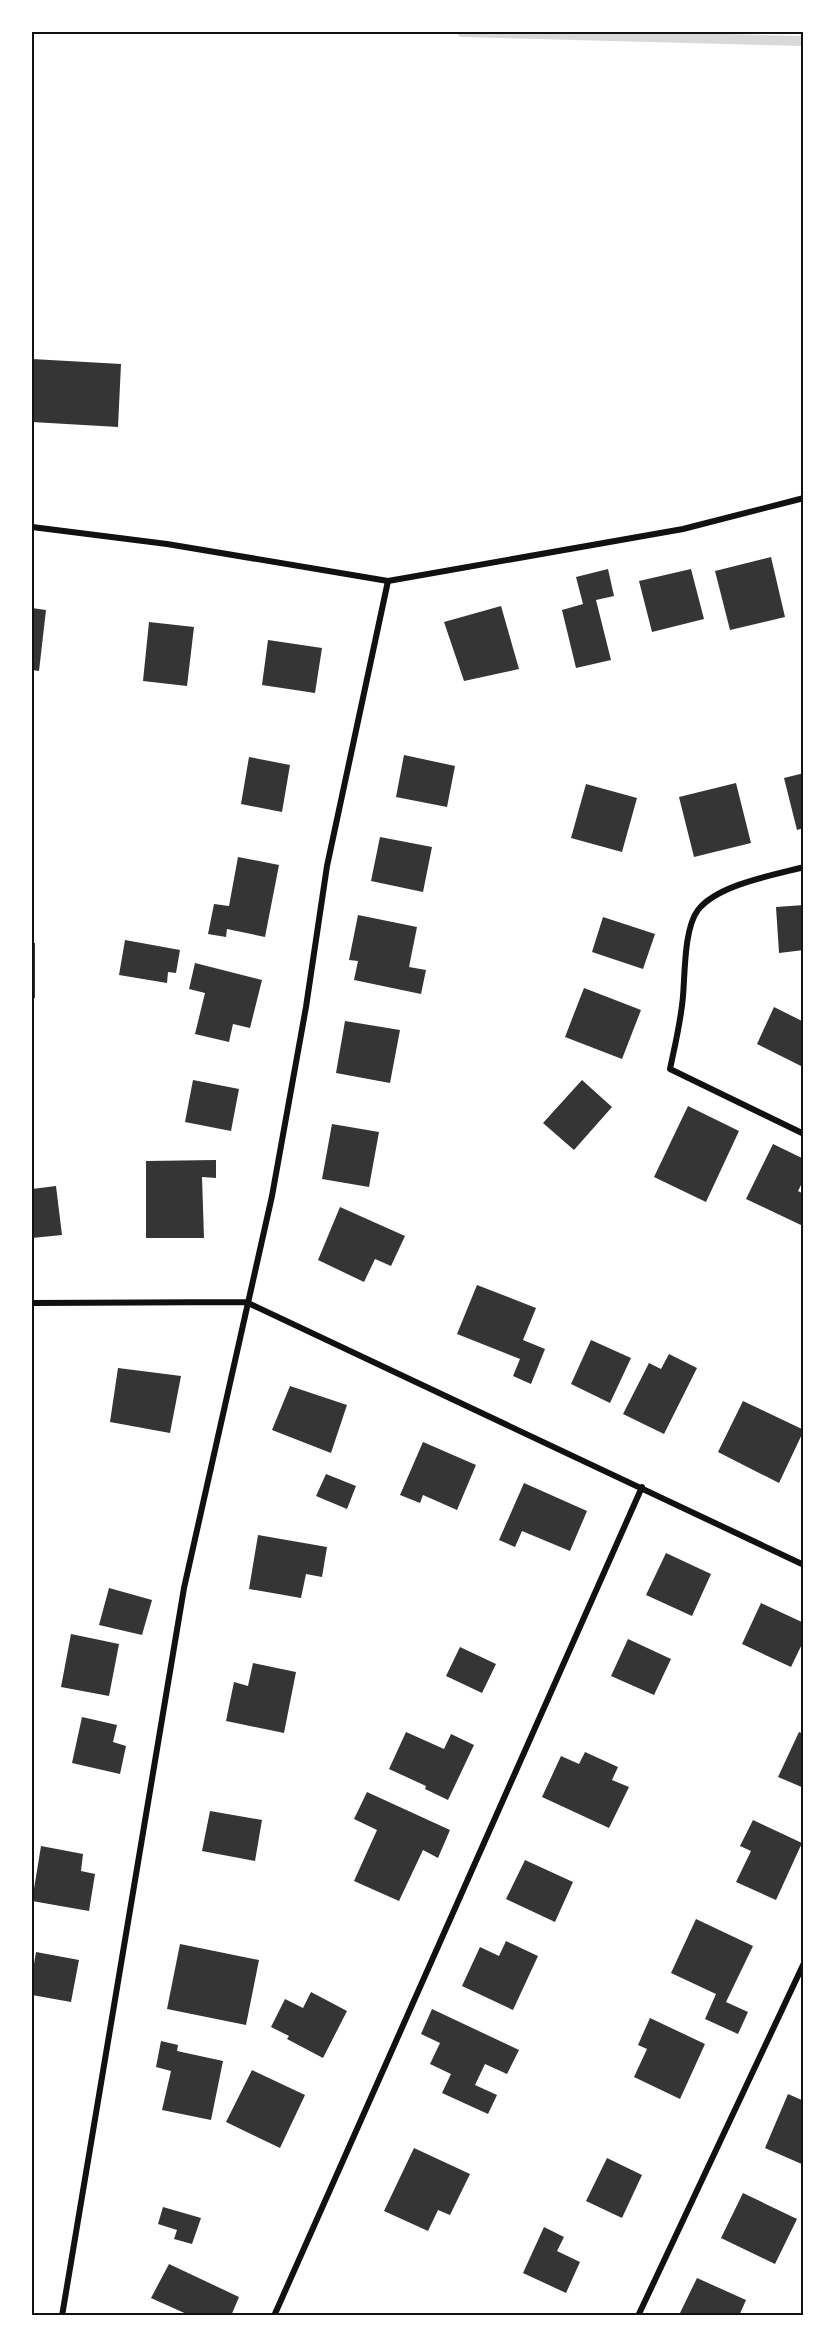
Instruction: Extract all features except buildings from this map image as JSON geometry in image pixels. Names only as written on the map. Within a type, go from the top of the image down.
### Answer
[{"type":"street","points":[[32,527],[166,544],[388,581],[683,529],[804,498]]},
{"type":"street","points":[[62,2316],[184,1588],[246,1302],[272,1196],[293,1084],[327,866],[388,581]]},
{"type":"street","points":[[804,867],[765,877],[714,896],[696,911],[686,945],[683,998],[670,1070],[804,1134]]},
{"type":"street","points":[[32,1303],[246,1302],[804,1565]]},
{"type":"street","points":[[274,2316],[642,1488]]},
{"type":"street","points":[[638,2316],[804,1963]]},
{"type":"waterway","points":[[462,32],[804,41]]}]
